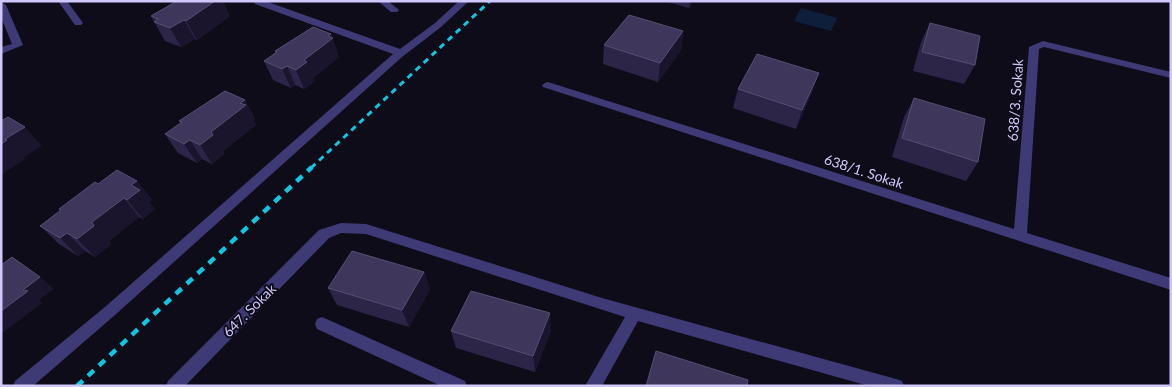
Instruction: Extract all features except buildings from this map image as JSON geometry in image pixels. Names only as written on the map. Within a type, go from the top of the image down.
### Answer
[{"type":"street","points":[[62,1],[78,23]]},
{"type":"street","points":[[382,1],[394,10]]},
{"type":"street","points":[[21,386],[401,53],[438,25],[465,1]]},
{"type":"street","points":[[258,2],[401,53]]},
{"type":"street","points":[[1,5],[18,45],[1,51]]},
{"type":"street","name":"638/3. Sokak","points":[[1020,236],[1034,47],[1043,44],[1171,75]]},
{"type":"street","name":"638/1. Sokak","points":[[548,85],[1171,284]]},
{"type":"street","name":"647. Sokak","points":[[174,386],[324,234],[341,228],[366,228],[635,313]]},
{"type":"street","points":[[593,386],[635,313],[896,386]]},
{"type":"street","points":[[322,324],[459,386]]},
{"type":"water","points":[[801,8],[837,18],[831,31],[794,21]]},
{"type":"railway","points":[[311,168],[490,1]]},
{"type":"railway","points":[[77,386],[312,167]]}]
